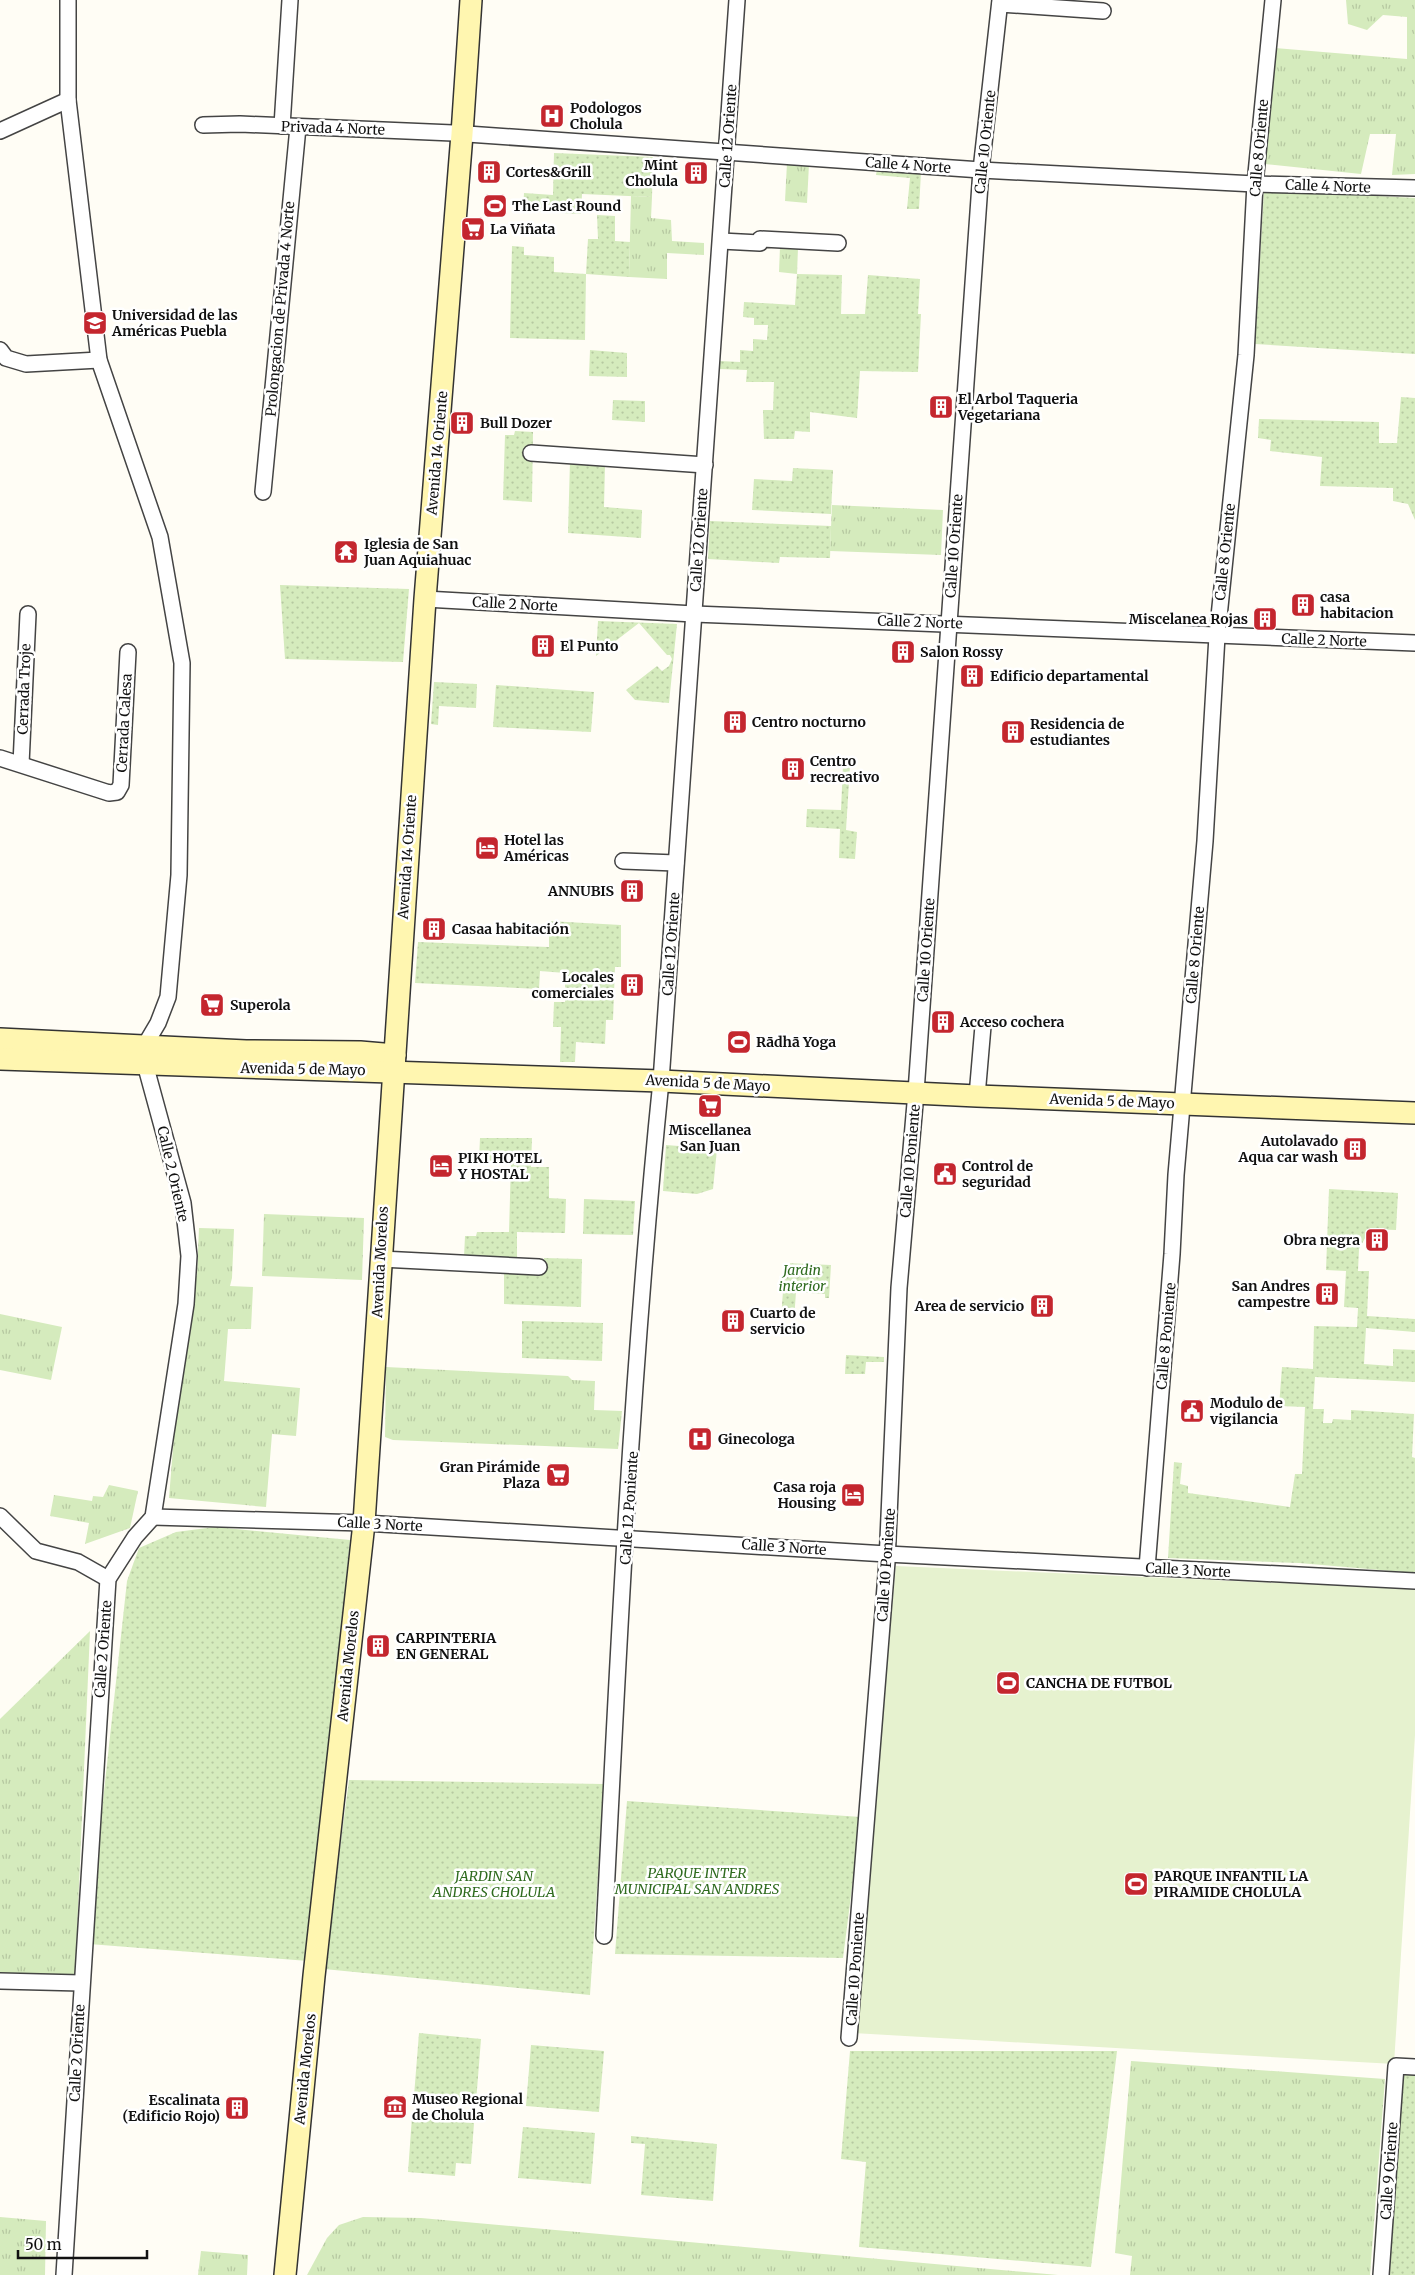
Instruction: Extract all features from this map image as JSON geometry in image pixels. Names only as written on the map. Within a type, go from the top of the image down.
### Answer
[{"type":"main road","name":"Avenida 14 Oriente","points":[[394,1063],[425,600],[471,0]]},
{"type":"main road","name":"Avenida 5 de Mayo","points":[[0,1040],[145,1055]]},
{"type":"main road","name":"Avenida 5 de Mayo","points":[[0,1059],[246,1051],[360,1052],[394,1063],[661,1080],[977,1096],[1415,1113]]},
{"type":"main road","name":"Avenida Morelos","points":[[285,2275],[308,2034],[364,1522],[394,1063]]},
{"type":"street","points":[[68,0],[68,100],[99,360],[160,537],[182,663],[179,875],[168,997],[145,1055]]},
{"type":"street","points":[[282,126],[290,0]]},
{"type":"street","name":"Calle 12 Oriente","points":[[661,1080],[737,0]]},
{"type":"street","name":"Calle 8 Oriente","points":[[1182,1104],[1205,841],[1217,636],[1246,355],[1255,184],[1273,0]]},
{"type":"street","points":[[1000,2],[1102,11]]},
{"type":"street","name":"Calle 10 Oriente","points":[[916,1092],[981,170],[1000,2]]},
{"type":"street","points":[[0,131],[68,100]]},
{"type":"street","name":"Privada 4 Norte","points":[[203,125],[282,126],[462,134]]},
{"type":"street","name":"Prolongacion de Privada 4 Norte","points":[[263,492],[298,127]]},
{"type":"street","name":"Calle 4 Norte","points":[[462,134],[981,170],[1255,184],[1415,188]]},
{"type":"street","points":[[721,241],[760,243],[760,240],[838,243]]},
{"type":"street","points":[[0,350],[6,358],[26,364],[99,360]]},
{"type":"street","points":[[532,453],[704,465]]},
{"type":"street","name":"Calle 2 Norte","points":[[425,600],[694,614],[1415,643]]},
{"type":"street","name":"Cerrada Troje","points":[[21,764],[28,614]]},
{"type":"street","name":"Cerrada Calesa","points":[[21,764],[109,793],[117,792],[121,785],[128,652]]},
{"type":"street","points":[[0,758],[21,764]]},
{"type":"street","points":[[623,860],[676,863]]},
{"type":"street","points":[[977,1096],[983,1026]]},
{"type":"street","name":"Calle 2 Oriente","points":[[64,2275],[108,1579],[135,1537],[153,1517],[186,1304],[189,1256],[183,1203],[145,1055]]},
{"type":"street","name":"Calle 12 Poniente","points":[[604,1936],[649,1202],[661,1080]]},
{"type":"street","name":"Calle 10 Poniente","points":[[849,2038],[887,1554],[899,1288],[916,1092]]},
{"type":"street","name":"Calle 8 Poniente","points":[[1147,1568],[1182,1104]]},
{"type":"street","points":[[381,1259],[539,1267]]},
{"type":"street","points":[[0,1516],[36,1552],[78,1562],[108,1579]]},
{"type":"street","name":"Calle 3 Norte","points":[[153,1517],[364,1522],[887,1554],[1415,1581]]},
{"type":"street","points":[[0,1981],[81,1984]]},
{"type":"street","name":"Calle 9 Oriente","points":[[1381,2275],[1396,2066],[1415,2067]]},
{"type":"green space","points":[[1346,0],[1415,0],[1415,174],[1392,175],[1396,134],[1370,134],[1361,174],[1265,164],[1275,48],[1407,59],[1407,17],[1383,15],[1367,30],[1348,24]]},
{"type":"green space","points":[[554,153],[653,157],[652,197],[582,194],[581,214],[523,211],[524,193],[553,195]]},
{"type":"green space","points":[[787,163],[809,164],[807,203],[785,201]]},
{"type":"green space","points":[[877,169],[921,172],[919,209],[907,209],[910,178],[876,175]]},
{"type":"green space","points":[[1264,190],[1415,198],[1415,354],[1255,344]]},
{"type":"green space","points":[[631,196],[652,197],[651,218],[671,220],[672,241],[704,243],[704,255],[667,253],[667,279],[629,277]]},
{"type":"green space","points":[[597,215],[615,216],[615,241],[630,242],[629,277],[586,274],[588,239],[598,239]]},
{"type":"green space","points":[[512,246],[524,247],[524,255],[554,257],[554,272],[586,274],[585,340],[510,338]]},
{"type":"green space","points":[[780,247],[798,248],[797,274],[779,272]]},
{"type":"green space","points":[[797,274],[842,275],[841,314],[865,314],[868,275],[920,279],[918,314],[921,314],[918,372],[860,371],[857,418],[810,412],[810,432],[795,431],[794,439],[764,439],[763,410],[773,410],[774,382],[746,382],[747,370],[719,369],[719,361],[740,362],[740,350],[753,351],[753,339],[767,340],[768,325],[754,325],[754,318],[743,317],[744,302],[795,305]]},
{"type":"green space","points":[[590,350],[627,353],[627,377],[589,376]]},
{"type":"green space","points":[[1401,397],[1415,398],[1415,520],[1408,504],[1393,501],[1393,488],[1320,486],[1322,457],[1270,451],[1271,440],[1258,438],[1259,419],[1379,422],[1379,443],[1397,443]]},
{"type":"green space","points":[[613,400],[645,401],[645,422],[612,420]]},
{"type":"green space","points":[[515,431],[533,432],[532,502],[503,500],[505,435],[514,435]]},
{"type":"green space","points":[[570,461],[605,464],[604,507],[642,510],[641,538],[568,533]]},
{"type":"green space","points":[[793,468],[833,470],[831,514],[752,510],[754,479],[792,481]]},
{"type":"green space","points":[[832,505],[943,510],[941,555],[830,551]]},
{"type":"green space","points":[[710,521],[831,526],[830,558],[780,557],[779,563],[708,559]]},
{"type":"green space","points":[[280,585],[409,589],[403,662],[285,659]]},
{"type":"green space","points":[[598,621],[677,624],[669,703],[635,700],[626,690],[657,666],[662,671],[669,666],[672,659],[670,655],[667,655],[639,623],[596,656]]},
{"type":"green space","points":[[434,682],[477,684],[476,708],[439,706],[438,725],[431,724]]},
{"type":"green space","points":[[496,685],[594,692],[591,732],[493,727]]},
{"type":"green space","points":[[843,765],[850,766],[846,830],[857,832],[855,859],[839,858],[840,829],[806,827],[807,809],[841,810]]},
{"type":"green space","points":[[549,921],[621,925],[621,967],[615,967],[613,1020],[606,1020],[605,1044],[576,1042],[575,1062],[560,1062],[561,1027],[553,1027],[554,1002],[565,1002],[565,973],[540,971],[539,989],[415,983],[418,942],[549,947]]},
{"type":"green space","points":[[480,1138],[532,1138],[531,1167],[549,1167],[549,1198],[566,1199],[565,1233],[517,1232],[517,1257],[464,1257],[465,1236],[476,1236],[477,1232],[509,1232],[511,1162],[479,1160]]},
{"type":"green space","points":[[666,1145],[717,1149],[713,1189],[697,1194],[663,1191]]},
{"type":"green space","points":[[1329,1189],[1398,1193],[1396,1230],[1370,1229],[1359,1249],[1358,1271],[1369,1271],[1367,1316],[1415,1319],[1415,1332],[1366,1328],[1364,1364],[1393,1366],[1393,1349],[1415,1350],[1415,1382],[1315,1377],[1313,1409],[1324,1409],[1323,1423],[1332,1423],[1333,1419],[1351,1420],[1351,1410],[1414,1414],[1412,1457],[1415,1458],[1415,1573],[1299,1563],[1168,1558],[1174,1462],[1182,1463],[1180,1484],[1188,1486],[1188,1493],[1290,1507],[1295,1474],[1302,1474],[1305,1407],[1279,1406],[1282,1367],[1313,1369],[1314,1326],[1357,1327],[1358,1308],[1344,1307],[1346,1271],[1326,1270]]},
{"type":"green space","points":[[584,1199],[635,1201],[633,1235],[583,1234]]},
{"type":"green space","points":[[264,1214],[364,1218],[362,1280],[262,1276]]},
{"type":"green space","points":[[199,1228],[234,1229],[230,1286],[253,1287],[251,1329],[228,1329],[224,1381],[300,1388],[296,1436],[272,1434],[266,1507],[169,1498],[187,1274],[197,1276]]},
{"type":"green space","points":[[544,1258],[582,1259],[581,1307],[504,1304],[504,1271],[543,1271]]},
{"type":"green space","name":"Jardin interior","points":[[785,1263],[831,1265],[829,1298],[825,1298],[825,1294],[796,1292],[794,1320],[781,1319]]},
{"type":"green space","points":[[0,1314],[62,1327],[51,1380],[0,1370]]},
{"type":"green space","points":[[522,1321],[603,1323],[602,1361],[522,1358]]},
{"type":"green space","points":[[846,1355],[884,1357],[884,1362],[866,1362],[865,1374],[845,1374]]},
{"type":"green space","points":[[386,1367],[568,1376],[572,1380],[595,1381],[594,1410],[622,1411],[618,1449],[393,1440],[385,1437]]},
{"type":"green space","points":[[109,1485],[138,1491],[130,1528],[85,1544],[89,1523],[50,1516],[54,1495],[92,1501],[93,1496],[103,1497]]},
{"type":"green space","points":[[215,1527],[350,1540],[308,1961],[89,1944],[127,1581],[139,1548],[176,1532]]},
{"type":"green space","name":"PARQUE INFANTIL LA PIRAMIDE CHOLULA","points":[[896,1566],[1415,1589],[1415,1735],[1394,2064],[853,2033]]},
{"type":"green space","points":[[90,1631],[75,1978],[0,1974],[0,1719]]},
{"type":"green space","name":"JARDIN SAN ANDRES CHOLULA","points":[[349,1780],[604,1784],[590,1995],[324,1969]]},
{"type":"green space","name":"PARQUE INTER MUNICIPAL SAN ANDRES","points":[[627,1801],[861,1817],[843,1958],[615,1954]]},
{"type":"green space","points":[[419,2033],[481,2039],[476,2102],[414,2096]]},
{"type":"green space","points":[[531,2045],[604,2051],[599,2112],[526,2106]]},
{"type":"green space","points":[[850,2051],[1117,2051],[1091,2267],[859,2247],[866,2162],[841,2159]]},
{"type":"green space","points":[[1131,2061],[1385,2079],[1370,2275],[1130,2275],[1132,2256],[1115,2253]]},
{"type":"green space","points":[[1401,2075],[1415,2075],[1415,2275],[1387,2275]]},
{"type":"green space","points":[[412,2117],[474,2123],[471,2164],[456,2163],[455,2176],[408,2172]]},
{"type":"green space","points":[[523,2127],[595,2133],[591,2184],[518,2178]]},
{"type":"green space","points":[[631,2136],[717,2144],[713,2201],[641,2195],[645,2144],[631,2143]]},
{"type":"green space","points":[[0,2217],[46,2221],[45,2275],[0,2275]]},
{"type":"green space","points":[[363,2217],[421,2218],[1058,2275],[307,2275],[327,2238],[339,2225]]},
{"type":"green space","points":[[201,2251],[248,2255],[247,2275],[198,2275]]},
{"type":"place","name":"Podologos Cholula","points":[[552,116]]},
{"type":"place","name":"Cortes&Grill","points":[[489,172]]},
{"type":"place","name":"Mint Cholula","points":[[696,173]]},
{"type":"place","name":"The Last Round","points":[[495,206]]},
{"type":"place","name":"La Viñata","points":[[473,229]]},
{"type":"place","name":"Universidad de las Américas Puebla","points":[[95,323]]},
{"type":"place","name":"El Arbol Taqueria Vegetariana","points":[[941,407]]},
{"type":"place","name":"Bull Dozer","points":[[462,423]]},
{"type":"place","name":"Iglesia de San Juan Aquiahuac","points":[[346,552]]},
{"type":"place","name":"casa habitacion","points":[[1303,605]]},
{"type":"place","name":"Miscelanea Rojas","points":[[1265,619]]},
{"type":"place","name":"El Punto","points":[[543,646]]},
{"type":"place","name":"Salon Rossy","points":[[903,652]]},
{"type":"place","name":"Edificio departamental","points":[[972,676]]},
{"type":"place","name":"Centro nocturno","points":[[735,722]]},
{"type":"place","name":"Residencia de estudiantes","points":[[1013,732]]},
{"type":"place","name":"Centro recreativo","points":[[793,769]]},
{"type":"place","name":"Hotel las Américas","points":[[487,848]]},
{"type":"place","name":"ANNUBIS","points":[[632,891]]},
{"type":"place","name":"Casaa habitación","points":[[434,929]]},
{"type":"place","name":"Locales comerciales","points":[[632,985]]},
{"type":"place","name":"Superola","points":[[212,1005]]},
{"type":"place","name":"Acceso cochera","points":[[943,1022]]},
{"type":"place","name":"Rādhā Yoga","points":[[739,1042]]},
{"type":"place","name":"Miscellanea San Juan","points":[[710,1106]]},
{"type":"place","name":"Autolavado Aqua car wash","points":[[1355,1149]]},
{"type":"place","name":"PIKI HOTEL Y HOSTAL","points":[[441,1166]]},
{"type":"place","name":"Control de seguridad","points":[[945,1174]]},
{"type":"place","name":"Obra negra","points":[[1377,1240]]},
{"type":"place","name":"San Andres campestre","points":[[1327,1294]]},
{"type":"place","name":"Area de servicio","points":[[1042,1306]]},
{"type":"place","name":"Cuarto de servicio","points":[[733,1321]]},
{"type":"place","name":"Modulo de vigilancia","points":[[1192,1411]]},
{"type":"place","name":"Ginecologa","points":[[700,1439]]},
{"type":"place","name":"Gran Pirámide Plaza","points":[[558,1475]]},
{"type":"place","name":"Casa roja Housing","points":[[853,1495]]},
{"type":"place","name":"CARPINTERIA EN GENERAL","points":[[378,1646]]},
{"type":"place","name":"CANCHA DE FUTBOL","points":[[1008,1683]]},
{"type":"place","name":"PARQUE INFANTIL LA PIRAMIDE CHOLULA","points":[[1136,1884]]},
{"type":"place","name":"Museo Regional de Cholula","points":[[395,2107]]},
{"type":"place","name":"Escalinata (Edificio Rojo)","points":[[237,2108]]}]
